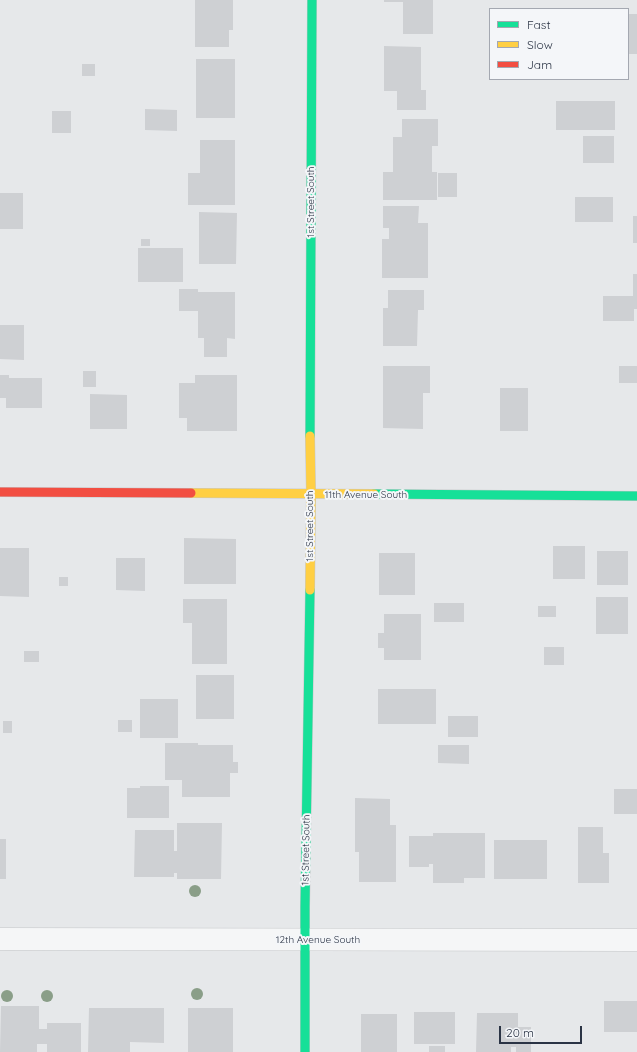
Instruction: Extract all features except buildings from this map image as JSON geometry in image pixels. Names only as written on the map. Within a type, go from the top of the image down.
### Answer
[{"type":"street","name":"1st Street South","points":[[305,1052],[305,906],[311,494],[312,0]]},
{"type":"street","name":"11th Avenue South","points":[[0,492],[637,496]]},
{"type":"street","name":"12th Avenue South","points":[[0,939],[637,940]]},
{"type":"traffic: fast","points":[[310,436],[312,0]]},
{"type":"traffic: fast","points":[[374,494],[637,496]]},
{"type":"traffic: fast","points":[[305,1052],[305,906],[310,590]]},
{"type":"traffic: slow","points":[[310,436],[310,590]]},
{"type":"traffic: slow","points":[[191,493],[374,494]]},
{"type":"traffic: jam","points":[[0,492],[191,493]]}]
